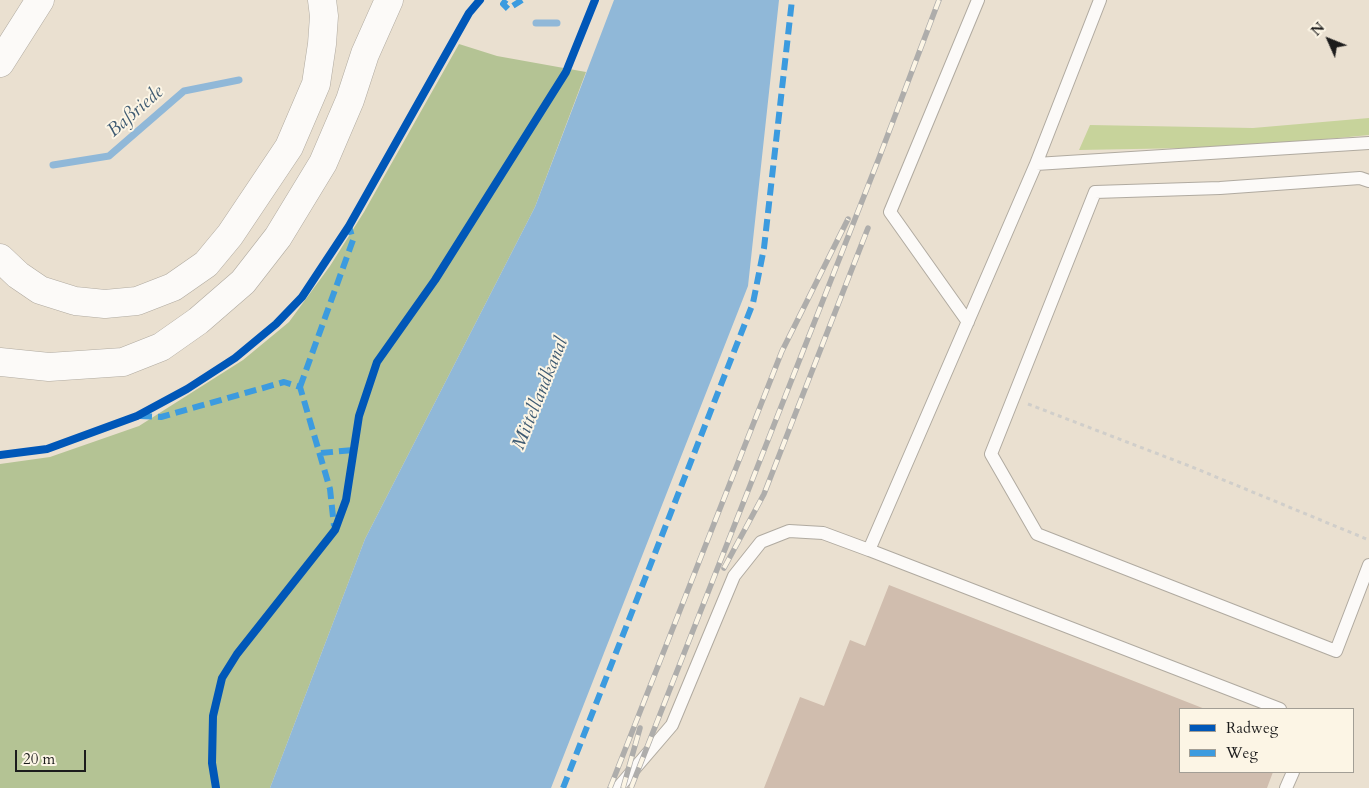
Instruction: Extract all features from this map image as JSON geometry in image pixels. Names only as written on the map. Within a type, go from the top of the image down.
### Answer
[{"type":"highway","points":[[0,37],[30,0]]},
{"type":"highway","points":[[0,63],[40,0]]},
{"type":"highway","points":[[0,258],[18,275],[40,290],[75,301],[105,304],[137,301],[155,294],[172,287],[206,264],[230,235],[289,147],[316,84],[324,16],[322,0]]},
{"type":"highway","points":[[0,362],[49,367],[123,362],[161,347],[198,321],[243,282],[278,237],[323,163],[350,100],[365,54],[389,0]]},
{"type":"lane","points":[[968,322],[890,212],[978,0]]},
{"type":"lane","points":[[869,550],[1036,164],[1100,0]]},
{"type":"lane","points":[[1036,164],[1369,143]]},
{"type":"lane","points":[[1369,181],[1360,178],[1220,188],[1095,192],[1012,397],[991,454],[1036,534],[1336,652],[1369,565]]},
{"type":"lane","points":[[618,788],[672,724],[734,576],[760,542],[789,530],[823,532],[1277,708]]},
{"type":"lane","points":[[1286,788],[1293,773]]},
{"type":"path","points":[[1012,397],[1192,467],[1369,540]]},
{"type":"green space","points":[[459,44],[497,56],[586,72],[535,207],[365,539],[270,788],[0,788],[0,464],[50,457],[139,426],[243,360],[289,322],[330,266],[364,212]]},
{"type":"green space","points":[[1369,118],[1369,135],[1244,147],[1079,150],[1090,125],[1253,128]]},
{"type":"water","name":"Mittellandkanal","points":[[614,0],[779,0],[748,286],[551,788],[270,788],[365,539],[535,207]]},
{"type":"building","points":[[889,585],[1202,708],[1179,708],[1179,773],[1273,773],[1267,788],[764,788],[800,697],[824,706],[850,640],[865,646]]},
{"type":"waterway","name":"Baßriede","points":[[536,23],[557,23]]},
{"type":"waterway","name":"Baßriede","points":[[53,165],[109,156],[184,91],[239,80]]},
{"type":"railway","points":[[631,788],[879,158],[939,0]]},
{"type":"railway","points":[[610,788],[782,351],[848,219]]},
{"type":"railway","points":[[724,568],[764,494],[868,228]]},
{"type":"railway","points":[[623,788],[640,728]]},
{"type":"marked path","points":[[506,0],[503,4],[508,9],[522,0]]},
{"type":"marked path","points":[[563,788],[753,303],[764,248],[792,0]]},
{"type":"marked path","points":[[300,387],[353,240],[349,226]]},
{"type":"marked path","points":[[140,416],[161,417],[284,382],[300,387],[330,489],[334,526]]},
{"type":"marked path","points":[[321,453],[353,450]]},
{"type":"cycle path","points":[[0,455],[47,449],[137,416],[187,389],[235,358],[276,324],[302,297],[349,226],[469,13],[480,0]]},
{"type":"cycle path","points":[[216,788],[212,763],[213,716],[222,678],[237,654],[335,530],[346,500],[359,416],[377,362],[435,280],[566,72],[595,0]]}]
